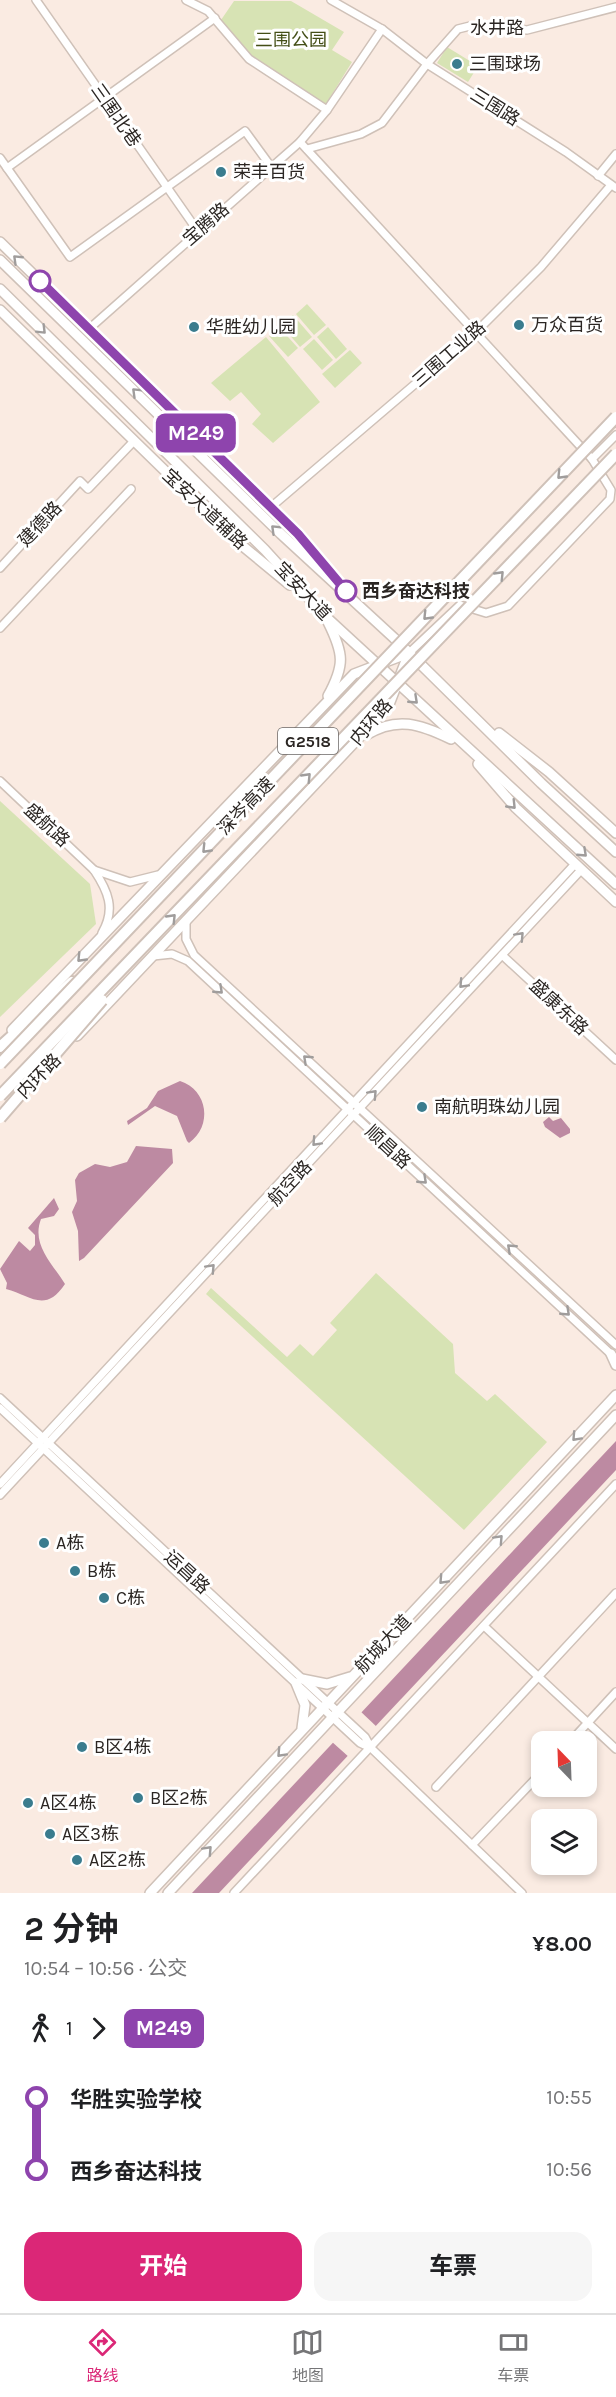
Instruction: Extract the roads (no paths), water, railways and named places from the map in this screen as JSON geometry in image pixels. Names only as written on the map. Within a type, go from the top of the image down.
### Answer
[{"type":"highway","name":"深岑高速","points":[[0,1064],[616,417]]},
{"type":"highway","name":"深岑高速","points":[[0,1096],[616,454]]},
{"type":"highway","points":[[0,1045],[123,936]]},
{"type":"highway","points":[[0,1117],[59,1051],[150,940]]},
{"type":"main road","points":[[0,242],[272,507],[350,596]]},
{"type":"main road","name":"宝安大道","points":[[0,260],[281,534],[350,596],[473,713],[541,783],[616,852]]},
{"type":"main road","name":"宝安大道","points":[[0,289],[266,550],[311,603],[461,744],[616,884]]},
{"type":"main road","name":"宝安大道辅路","points":[[0,310],[239,543],[311,603]]},
{"type":"main road","points":[[323,706],[340,675],[342,665],[340,648],[325,616]]},
{"type":"main road","points":[[0,1045],[354,674],[409,653]]},
{"type":"main road","name":"内环路","points":[[0,1117],[391,703],[409,653]]},
{"type":"main road","points":[[473,713],[549,772],[614,827]]},
{"type":"main road","points":[[355,742],[377,728],[406,722],[424,726],[461,744],[516,808],[616,902]]},
{"type":"main road","points":[[614,1352],[616,1365]]},
{"type":"main road","name":"航城大道","points":[[150,1893],[616,1394]]},
{"type":"main road","name":"航城大道","points":[[168,1893],[339,1718],[616,1416]]},
{"type":"main road","points":[[299,1733],[304,1724],[305,1705],[299,1681],[327,1684],[354,1674]]},
{"type":"street","name":"三围北巷","points":[[36,0],[197,230]]},
{"type":"street","points":[[186,0],[202,7],[215,18],[249,59],[327,110]]},
{"type":"street","name":"三围路","points":[[331,0],[382,29],[427,63],[566,152],[614,187]]},
{"type":"street","name":"水井路","points":[[308,149],[361,134],[382,123],[427,63],[458,29],[470,26],[527,30],[616,7]]},
{"type":"street","points":[[7,168],[215,18]]},
{"type":"street","name":"宝腾路","points":[[90,328],[197,230],[300,142],[327,110],[382,29]]},
{"type":"street","points":[[0,158],[70,257],[245,131],[272,168]]},
{"type":"street","points":[[300,142],[592,459],[607,479],[611,490],[610,499],[508,606],[486,613],[460,605],[409,653]]},
{"type":"street","points":[[598,176],[616,154]]},
{"type":"street","name":"三围工业路","points":[[272,507],[476,332],[541,267],[614,187]]},
{"type":"street","points":[[592,459],[616,435]]},
{"type":"street","name":"建德路","points":[[0,568],[80,481],[88,489],[133,442]]},
{"type":"street","points":[[0,628],[131,489]]},
{"type":"street","name":"盛航路","points":[[0,781],[94,870]]},
{"type":"street","name":"航空路","points":[[350,1112],[360,1108],[502,955],[578,867]]},
{"type":"street","name":"航空路","points":[[0,1495],[43,1443],[350,1112],[354,1102],[578,867]]},
{"type":"street","points":[[94,870],[130,882],[146,880],[165,870]]},
{"type":"street","points":[[94,870],[105,886],[110,908],[109,919],[98,940]]},
{"type":"street","name":"顺昌路","points":[[186,921],[186,939],[194,955],[354,1102],[614,1352]]},
{"type":"street","name":"顺昌路","points":[[153,956],[172,954],[188,961],[614,1352]]},
{"type":"street","name":"盛康东路","points":[[502,955],[616,1060]]},
{"type":"street","name":"运昌路","points":[[0,1398],[43,1443],[371,1748],[522,1893]]},
{"type":"street","name":"运昌路","points":[[0,1408],[43,1443]]},
{"type":"street","name":"航空路","points":[[0,1484],[43,1443]]},
{"type":"street","points":[[234,1893],[616,1484]]},
{"type":"street","points":[[436,1787],[616,1593]]},
{"type":"street","points":[[484,1626],[616,1749]]},
{"type":"street","points":[[580,1731],[616,1692]]},
{"type":"street","points":[[472,1845],[531,1783]]},
{"type":"street","points":[[240,1887],[247,1893]]},
{"type":"place","name":"三围球场","points":[[457,64]]},
{"type":"place","name":"荣丰百货","points":[[221,172]]},
{"type":"place","name":"万众百货","points":[[519,325]]},
{"type":"place","name":"华胜幼儿园","points":[[194,327]]},
{"type":"place","name":"西乡奋达科技","points":[[346,591]]},
{"type":"place","name":"南航明珠幼儿园","points":[[422,1107]]},
{"type":"place","name":"A栋","points":[[44,1543]]},
{"type":"place","name":"B栋","points":[[75,1571]]},
{"type":"place","name":"C栋","points":[[104,1598]]},
{"type":"place","name":"B区4栋","points":[[82,1747]]},
{"type":"place","name":"B区2栋","points":[[138,1798]]},
{"type":"place","name":"A区4栋","points":[[28,1803]]},
{"type":"place","name":"A区3栋","points":[[50,1834]]},
{"type":"place","name":"A区2栋","points":[[77,1860]]},
{"type":"park label","name":"三围公园","points":[[291,40]]}]
